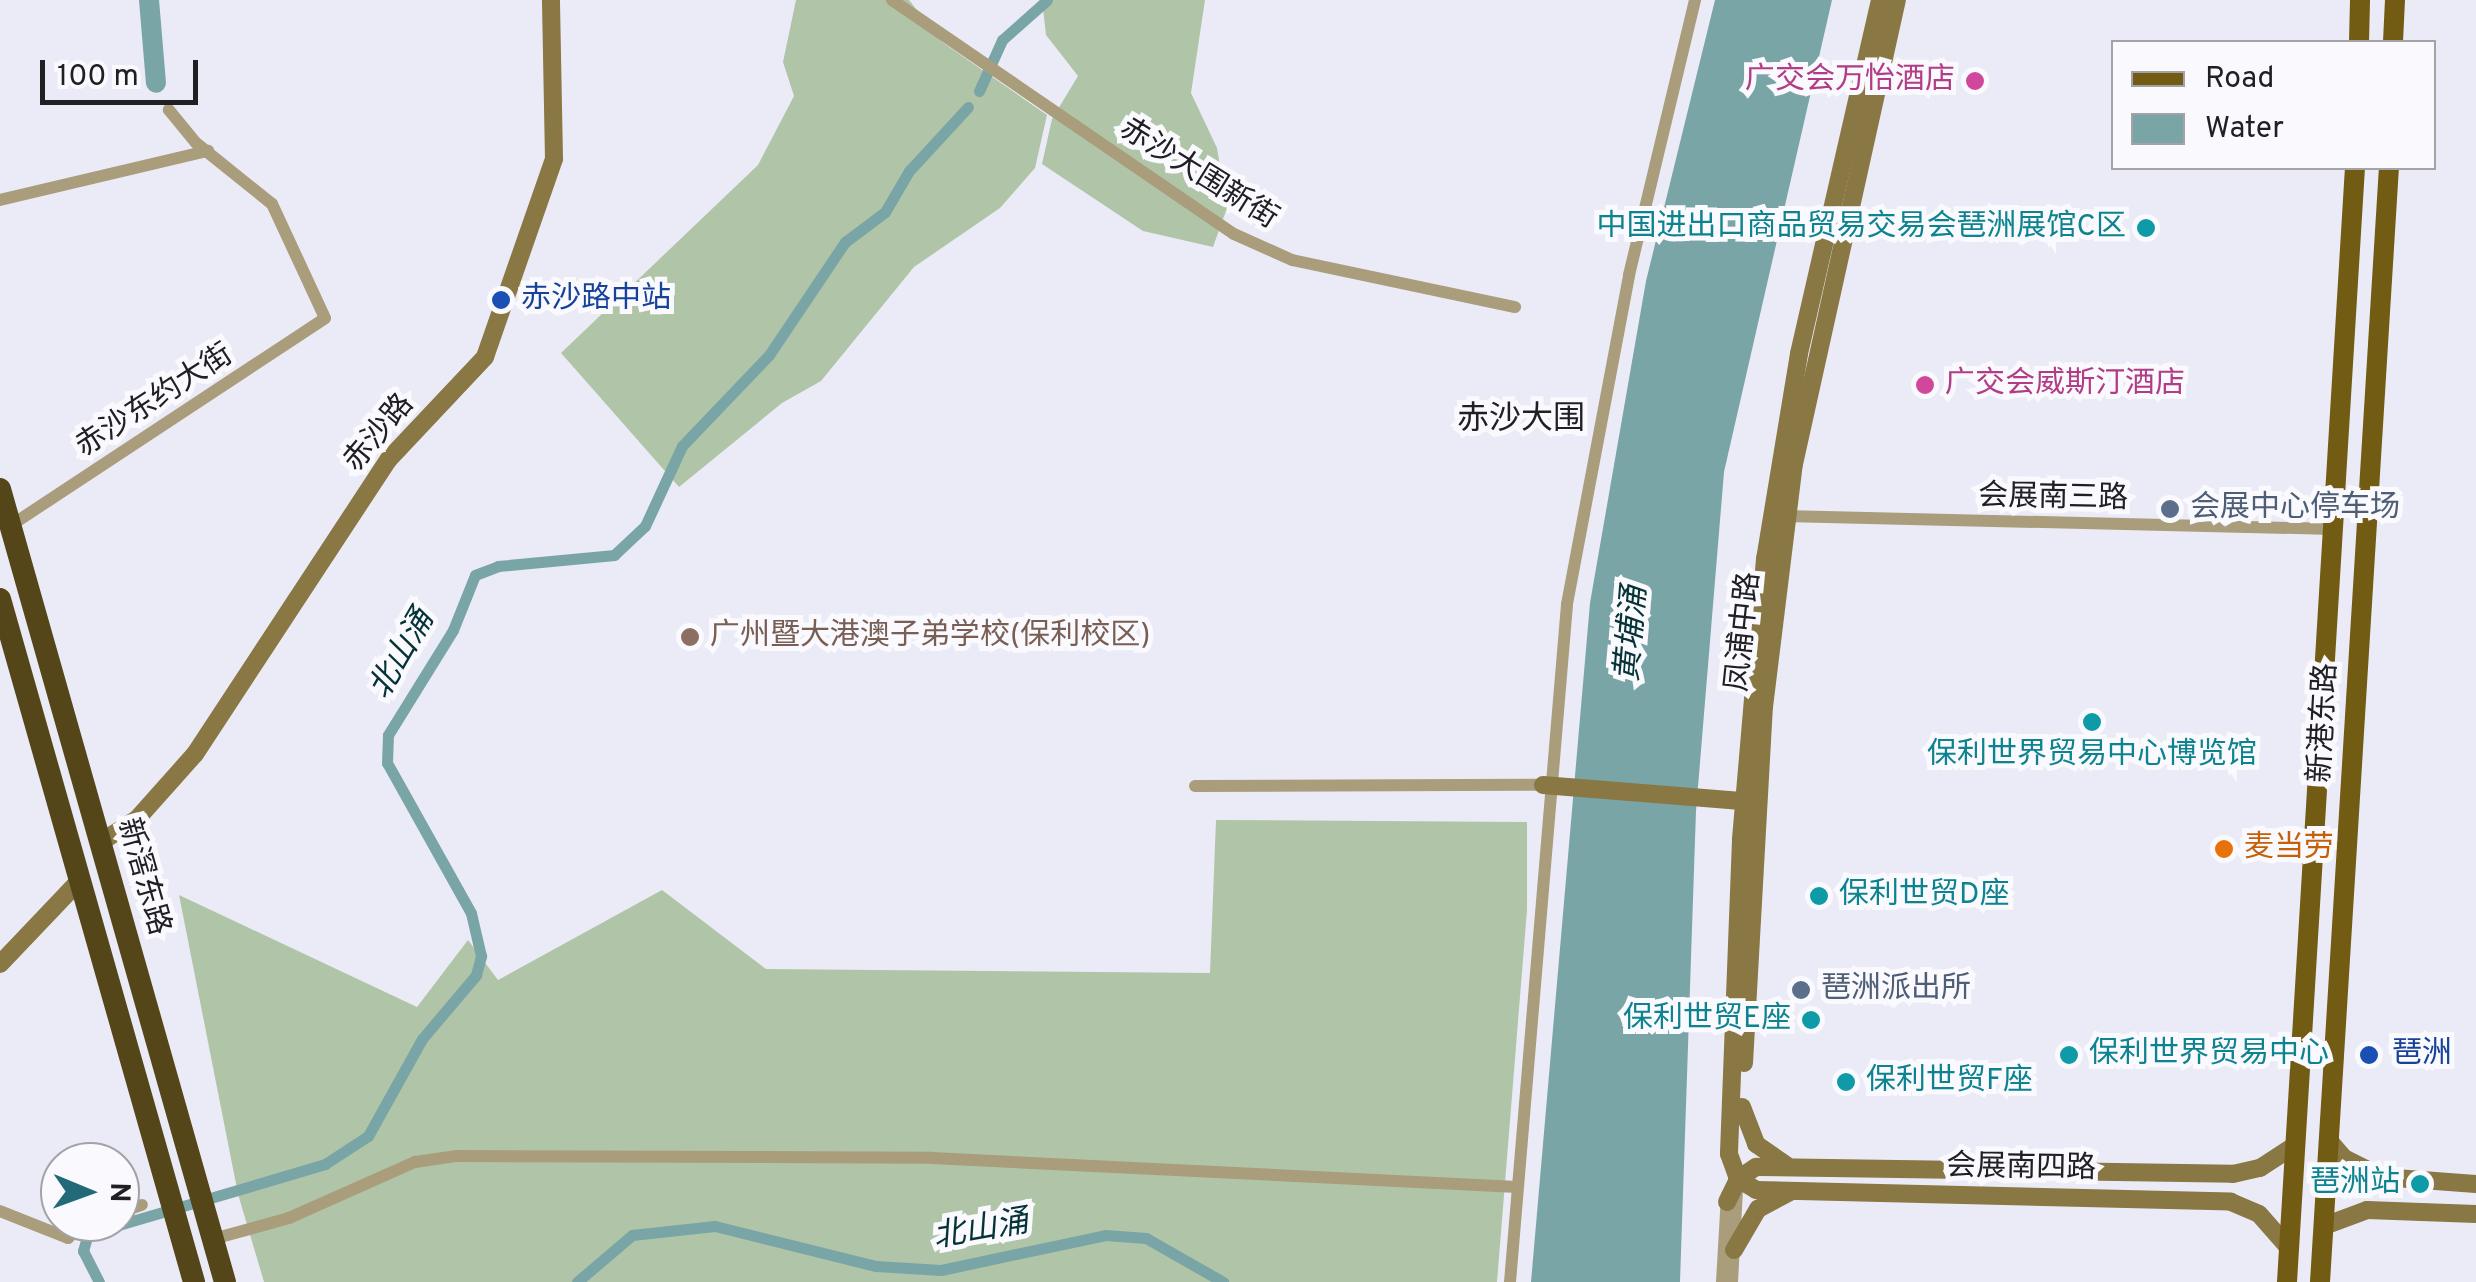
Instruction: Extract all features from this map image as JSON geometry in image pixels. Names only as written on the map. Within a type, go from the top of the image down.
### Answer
[{"type":"highway","name":"新滘东路","points":[[0,488],[224,1282]]},
{"type":"highway","name":"新滘东路","points":[[0,599],[194,1282]]},
{"type":"main road","points":[[2358,40],[2360,0]]},
{"type":"main road","points":[[2393,40],[2394,0]]},
{"type":"main road","name":"新港东路","points":[[2287,1282],[2292,1147],[2355,170]]},
{"type":"main road","name":"新港东路","points":[[2320,1282],[2389,170]]},
{"type":"street","name":"赤沙路","points":[[101,842],[138,819],[182,771],[382,469],[484,357],[554,159],[552,0]]},
{"type":"street","name":"赤沙大围新街","points":[[892,0],[1234,234],[1292,260],[1515,307]]},
{"type":"street","points":[[1510,1282],[1567,604],[1629,274],[1694,0]]},
{"type":"street","name":"凤浦中路","points":[[1722,1282],[1744,800],[1779,516],[1805,324],[1880,0]]},
{"type":"street","name":"凤浦中路","points":[[1732,1282],[1764,707],[1779,516],[1897,0]]},
{"type":"street","points":[[0,200],[208,151],[170,110]]},
{"type":"street","name":"赤沙东约大街","points":[[10,526],[325,318],[272,204],[208,151]]},
{"type":"street","name":"会展南三路","points":[[1779,516],[2334,529]]},
{"type":"street","points":[[1194,786],[1543,786],[1744,800]]},
{"type":"street","points":[[0,964],[80,880]]},
{"type":"street","points":[[1742,1107],[1756,1144],[1791,1168]]},
{"type":"street","points":[[2331,1142],[2344,1158],[2382,1177],[2476,1184]]},
{"type":"street","name":"会展南四路","points":[[2231,1202],[1790,1192],[1749,1189],[1738,1179],[1756,1167],[2233,1174],[2260,1168],[2292,1147]]},
{"type":"street","points":[[1727,1202],[1738,1179],[1729,1154]]},
{"type":"street","points":[[211,1231],[288,1218],[415,1162],[456,1156],[932,1158],[1518,1186]]},
{"type":"street","points":[[2233,1174],[2241,1190],[2231,1202],[2259,1214],[2288,1247]]},
{"type":"street","points":[[1734,1250],[1758,1209],[1790,1192]]},
{"type":"street","points":[[2324,1226],[2367,1210],[2476,1214]]},
{"type":"street","points":[[0,1211],[40,1227]]},
{"type":"shaded area","points":[[796,0],[909,0],[942,42],[1047,115],[1035,168],[1000,208],[914,267],[821,381],[782,403],[679,487],[561,353],[758,165],[794,96],[783,62]]},
{"type":"shaded area","points":[[1042,0],[1205,0],[1191,93],[1217,148],[1227,208],[1213,247],[1143,231],[1042,164],[1052,119],[1078,76],[1046,35]]},
{"type":"shaded area","points":[[1216,820],[1527,822],[1527,910],[1497,1282],[264,1282],[238,1194],[179,895],[417,1007],[468,940],[498,980],[662,890],[766,969],[1210,973]]},
{"type":"water","name":"黄埔涌","points":[[1715,0],[1832,0],[1724,472],[1696,811],[1680,1282],[1531,1282],[1590,603],[1646,281]]},
{"type":"waterway","points":[[149,0],[156,83]]},
{"type":"waterway","name":"北山涌","points":[[979,91],[1002,40],[1047,0]]},
{"type":"waterway","name":"北山涌","points":[[99,1282],[83,1251],[87,1237],[98,1231],[325,1164],[368,1136],[422,1039],[476,975],[481,956],[471,913],[387,763],[388,735],[453,630],[475,575],[498,566],[614,555],[645,526],[682,446],[769,355],[845,242],[885,212],[909,171],[968,107]]},
{"type":"waterway","name":"北山涌","points":[[577,1282],[632,1235],[715,1226],[876,1266],[941,1270],[1105,1235],[1146,1238],[1223,1282]]},
{"type":"place","name":"广交会万怡酒店","points":[[1975,81]]},
{"type":"place","name":"中国进出口商品贸易交易会琶洲展馆C区","points":[[2146,228]]},
{"type":"place","name":"赤沙路中站","points":[[501,300]]},
{"type":"place","name":"广交会威斯汀酒店","points":[[1925,385]]},
{"type":"place","name":"会展中心停车场","points":[[2170,509]]},
{"type":"place","name":"广州暨大港澳子弟学校(保利校区)","points":[[690,637]]},
{"type":"place","name":"保利世界贸易中心博览馆","points":[[2092,722]]},
{"type":"place","name":"麦当劳","points":[[2224,849]]},
{"type":"place","name":"保利世贸D座","points":[[1819,896]]},
{"type":"place","name":"琶洲派出所","points":[[1801,990]]},
{"type":"place","name":"保利世贸E座","points":[[1811,1020]]},
{"type":"place","name":"保利世界贸易中心","points":[[2069,1055]]},
{"type":"place","name":"琶洲","points":[[2369,1055]]},
{"type":"place","name":"保利世贸F座","points":[[1846,1082]]},
{"type":"place","name":"琶洲站","points":[[2420,1184]]},
{"type":"district","name":"赤沙大围","points":[[1521,420]]}]
